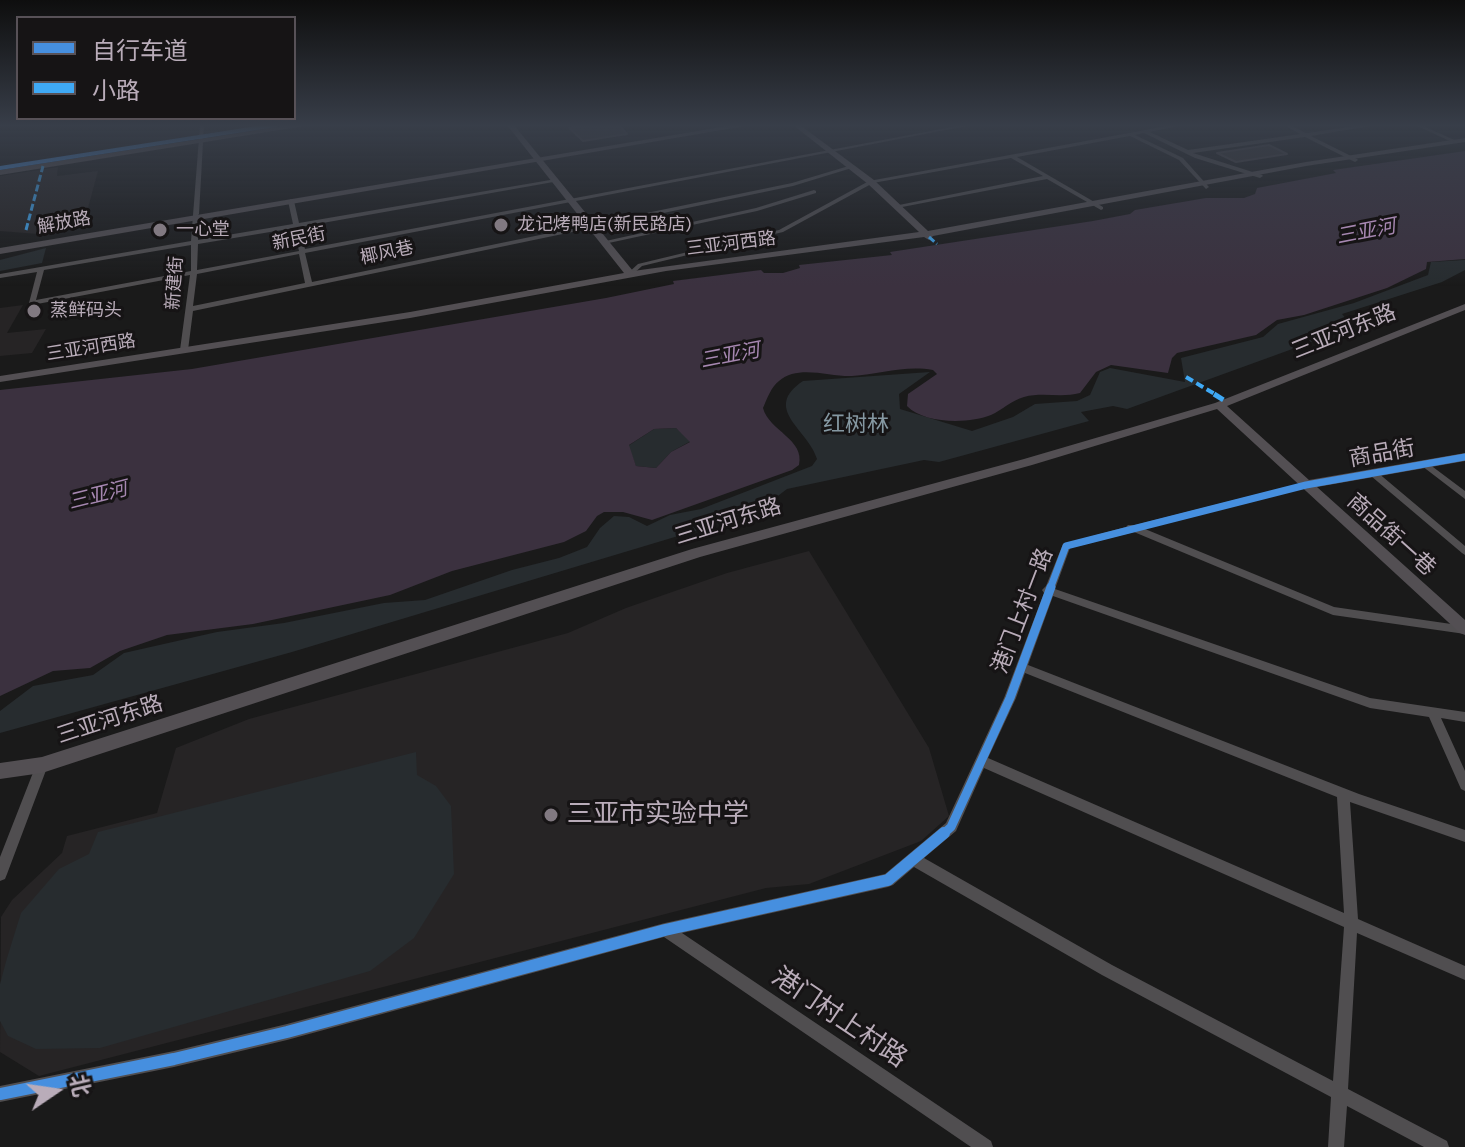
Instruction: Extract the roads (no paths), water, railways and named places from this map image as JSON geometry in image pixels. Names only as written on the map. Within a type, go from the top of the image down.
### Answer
[{"type":"main road","name":"解放路","points":[[1,248],[418,179]]},
{"type":"main road","name":"解放路","points":[[195,215],[423,179]]},
{"type":"main road","points":[[554,179],[630,274]]},
{"type":"main road","points":[[867,179],[928,236]]},
{"type":"main road","name":"三亚河西路","points":[[0,381],[352,327],[632,277],[928,236],[1098,207],[1235,179]]},
{"type":"main road","name":"三亚河西路","points":[[0,381],[410,315],[630,274],[928,236]]},
{"type":"main road","name":"三亚河东路","points":[[0,771],[42,765],[711,549],[1028,462],[1219,405],[1465,307]]},
{"type":"main road","name":"商品街一巷","points":[[1219,405],[1465,629]]},
{"type":"main road","name":"商品街","points":[[1306,485],[1465,457]]},
{"type":"street","name":"新建街","points":[[184,350],[191,309],[198,179]]},
{"type":"street","name":"新民街","points":[[41,269],[32,303],[697,179]]},
{"type":"street","name":"椰风巷","points":[[191,309],[812,179]]},
{"type":"street","points":[[630,274],[640,265],[781,231],[871,182],[890,179]]},
{"type":"street","points":[[897,206],[1039,179]]},
{"type":"street","points":[[1050,179],[1098,207]]},
{"type":"street","points":[[1198,179],[1204,185]]},
{"type":"street","points":[[0,276],[556,181]]},
{"type":"street","points":[[604,242],[757,209],[814,192]]},
{"type":"street","points":[[291,201],[309,284]]},
{"type":"street","points":[[1425,464],[1465,496]]},
{"type":"street","points":[[1374,474],[1465,551]]},
{"type":"street","name":"港门上村一路","points":[[913,859],[951,827],[1021,667],[1047,590],[1066,546],[1131,527],[1306,485]]},
{"type":"street","points":[[1131,527],[1333,611],[1465,629]]},
{"type":"street","points":[[1047,590],[1370,703],[1465,717]]},
{"type":"street","points":[[1021,667],[1343,794],[1465,836]]},
{"type":"street","points":[[1433,713],[1465,785]]},
{"type":"street","points":[[981,761],[1465,973]]},
{"type":"street","points":[[0,874],[42,765]]},
{"type":"street","points":[[1336,1147],[1351,922],[1343,794]]},
{"type":"street","points":[[0,1094],[174,1059],[287,1032],[665,930],[888,880],[913,859],[1107,970],[1441,1147]]},
{"type":"street","name":"港门村上村路","points":[[665,930],[985,1147]]},
{"type":"water","name":"三亚河","points":[[1307,179],[1465,179],[1465,259],[1427,262],[1426,269],[1387,288],[1304,315],[1277,320],[1256,335],[1177,353],[1172,358],[1168,373],[1111,365],[1096,372],[1080,393],[1024,397],[991,415],[971,420],[935,419],[907,406],[908,394],[937,374],[933,370],[902,369],[852,376],[795,373],[776,384],[763,408],[772,423],[797,448],[799,465],[792,470],[652,520],[623,512],[604,512],[586,531],[564,542],[452,571],[390,595],[253,624],[167,635],[120,651],[90,668],[53,671],[0,696],[0,390],[192,369],[606,298],[674,284],[673,281],[761,270],[764,273],[783,273],[800,268],[799,265],[892,255],[890,252],[1093,221],[1130,214],[1135,210],[1206,198],[1244,198],[1255,194],[1257,188]],"holes":[[[676,428],[690,442],[671,452],[656,468],[636,466],[629,445],[654,429]]]},
{"type":"place","name":"龙记烤鸭店(新民路店)","points":[[501,225]]},
{"type":"place","name":"一心堂","points":[[160,230]]},
{"type":"place","name":"蒸鲜码头","points":[[34,311]]},
{"type":"place","name":"三亚市实验中学","points":[[551,815]]},
{"type":"park label","name":"红树林","points":[[856,425]]}]
